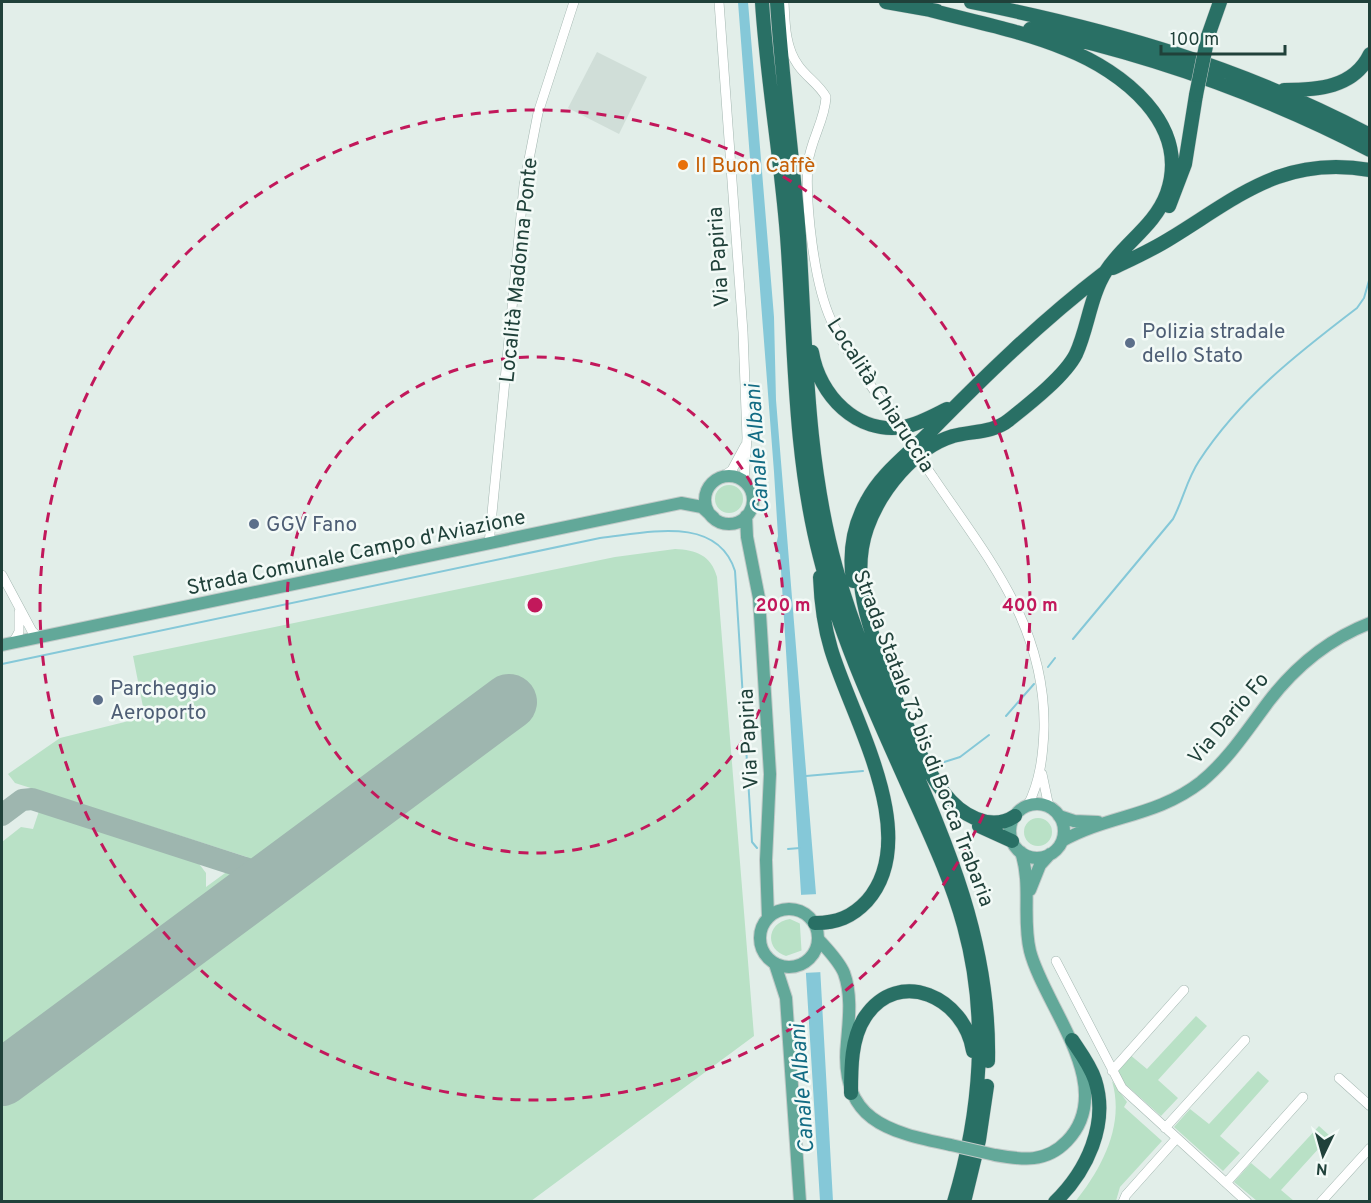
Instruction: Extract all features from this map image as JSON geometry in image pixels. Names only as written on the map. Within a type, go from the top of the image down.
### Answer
[{"type":"highway","name":"Strada Statale 73 bis di Bocca Trabaria","points":[[762,2],[787,234],[798,416],[819,554],[856,666],[934,843],[958,906],[969,949],[977,1004],[978,1088],[973,1122],[954,1202]]},
{"type":"highway","name":"Strada Statale 73 bis di Bocca Trabaria","points":[[777,2],[799,234],[813,442],[832,555],[861,645],[957,873],[980,958],[987,1014],[987,1088],[981,1133],[964,1202]]},
{"type":"highway","points":[[886,2],[1066,37],[1164,63],[1276,105],[1370,150]]},
{"type":"highway","points":[[971,2],[1131,38],[1198,59],[1277,90],[1370,135]]},
{"type":"highway","points":[[1016,847],[957,815],[932,785],[893,699],[864,624],[853,579],[853,539],[869,496],[886,474],[954,405],[1050,316],[1106,272],[1152,229],[1174,199],[1185,164],[1208,36],[1220,2]]},
{"type":"highway","points":[[930,10],[1075,52],[1132,88],[1156,116],[1167,139],[1171,158],[1167,192],[1152,220],[1106,272],[1088,313],[1078,349],[1068,367],[1002,425],[950,437],[925,451],[895,480],[882,498],[869,524],[862,551],[861,586],[870,626],[908,725],[932,776],[947,797],[968,815],[995,823],[1015,816]]},
{"type":"highway","points":[[1277,90],[1311,90],[1337,84],[1356,72],[1370,54]]},
{"type":"highway","points":[[1106,272],[1167,240],[1235,196],[1262,182],[1316,169],[1370,170]]},
{"type":"highway","points":[[799,234],[807,280],[814,360],[823,384],[836,403],[862,421],[893,428],[914,424],[954,405]]},
{"type":"highway","points":[[815,923],[843,920],[865,903],[880,881],[888,844],[886,816],[880,788],[825,629],[819,554]]},
{"type":"highway","points":[[851,1093],[854,1049],[865,1018],[885,998],[908,992],[937,998],[960,1017],[971,1042],[978,1088]]},
{"type":"highway","points":[[1055,1202],[1084,1165],[1098,1124],[1095,1080],[1072,1040]]},
{"type":"main road","points":[[681,503],[702,507],[714,518],[729,523],[746,516],[752,508],[751,489],[744,481],[730,476],[716,480],[705,501],[714,518]]},
{"type":"main road","name":"Strada Comunale Campo d'Aviazione","points":[[8,644],[681,503],[716,480]]},
{"type":"main road","name":"Via Papiria","points":[[746,516],[747,537],[759,598],[770,774],[768,917],[760,932],[760,942],[763,951],[775,964],[786,998],[800,1202]]},
{"type":"main road","name":"Via Papiria","points":[[729,523],[753,561]]},
{"type":"main road","name":"Via Dario Fo","points":[[1062,841],[1108,822],[1153,810],[1200,783],[1230,752],[1298,668],[1329,644],[1370,623]]},
{"type":"main road","points":[[768,879],[779,898],[791,908],[802,911],[815,923],[819,940],[841,967],[850,1004],[846,1065],[851,1093],[867,1114],[888,1129],[995,1155],[1023,1159],[1039,1158],[1058,1148],[1074,1132],[1081,1116],[1084,1092],[1072,1040],[1038,975],[1029,949],[1028,894],[1011,824],[1015,816],[1028,805],[1049,807],[1059,816],[1063,824],[1062,841],[1040,865],[1028,894]]},
{"type":"main road","name":"Via Dario Fo","points":[[1059,816],[1074,821],[1108,822]]},
{"type":"main road","points":[[1016,847],[1035,858],[1050,854]]},
{"type":"main road","points":[[768,917],[776,911],[791,908]]},
{"type":"main road","points":[[775,964],[791,967],[799,965],[812,956],[819,940]]},
{"type":"main road","points":[[812,956],[826,959],[841,967]]},
{"type":"main road","name":"Via Papiria","points":[[786,998],[792,977],[799,965]]},
{"type":"street","name":"Località Madonna Ponte","points":[[489,544],[527,165],[538,113],[574,2]]},
{"type":"street","name":"Via Papiria","points":[[719,2],[743,332],[747,438],[744,481]]},
{"type":"street","name":"Località Chiaruccia","points":[[784,2],[787,38],[791,53],[799,66],[826,97],[823,116],[813,136],[807,184],[821,294],[835,329],[1009,590],[1030,636],[1042,681],[1044,719],[1041,768]]},
{"type":"street","name":"Via Papiria","points":[[716,480],[732,470],[747,438]]},
{"type":"street","points":[[2,576],[19,610],[39,638]]},
{"type":"street","points":[[8,644],[19,632],[19,610]]},
{"type":"street","points":[[1028,805],[1041,768]]},
{"type":"street","points":[[1041,768],[1049,807]]},
{"type":"street","points":[[1056,962],[1112,1071],[1129,1095],[1247,1202]]},
{"type":"street","points":[[1112,1071],[1184,990]]},
{"type":"street","points":[[1165,1128],[1245,1040]]},
{"type":"street","points":[[1339,1078],[1370,1106]]},
{"type":"street","points":[[1226,1183],[1303,1097]]},
{"type":"street","points":[[1123,1202],[1126,1195],[1176,1139]]},
{"type":"street","points":[[1321,1202],[1370,1148]]},
{"type":"shaded area","points":[[597,52],[647,77],[619,134],[568,108]]},
{"type":"green space","points":[[729,485],[739,489],[743,499],[739,509],[729,513],[719,509],[715,499],[719,489]]},
{"type":"green space","points":[[675,549],[702,555],[711,563],[717,577],[754,1036],[531,1201],[2,1201],[2,842],[21,827],[33,829],[39,811],[197,861],[206,873],[206,887],[247,857],[15,783],[8,774],[60,738],[145,717],[133,656],[615,557]]},
{"type":"green space","points":[[1038,818],[1048,822],[1052,832],[1048,842],[1038,846],[1028,842],[1024,832],[1028,822]]},
{"type":"green space","points":[[790,919],[801,924],[803,950],[786,956],[774,948],[771,936],[777,925]]},
{"type":"green space","points":[[1196,1016],[1207,1026],[1158,1080],[1178,1098],[1161,1116],[1124,1083],[1116,1068],[1129,1054],[1147,1069]]},
{"type":"green space","points":[[1258,1071],[1269,1081],[1220,1136],[1240,1153],[1223,1171],[1174,1127],[1190,1109],[1209,1124]]},
{"type":"green space","points":[[1112,1081],[1127,1102],[1124,1107],[1162,1141],[1120,1187],[1116,1201],[1075,1202],[1102,1160],[1113,1130],[1116,1114]]},
{"type":"green space","points":[[1319,1126],[1330,1136],[1281,1190],[1294,1201],[1257,1201],[1234,1182],[1251,1163],[1270,1179]]},
{"type":"water","points":[[738,2],[748,2],[774,317],[776,400],[816,894],[833,1201],[820,1201],[780,554],[775,551],[778,536],[774,472]]},
{"type":"pier","points":[[819,894],[823,972],[803,973],[798,895]]},
{"type":"waterway","points":[[1073,639],[1173,519],[1195,468],[1215,438],[1271,378],[1357,308],[1364,298],[1370,277]]},
{"type":"waterway","points":[[2,664],[600,538],[658,531],[697,534],[713,541],[726,553],[735,571],[752,842],[757,848]]},
{"type":"waterway","points":[[1048,667],[1055,658]]},
{"type":"waterway","points":[[1006,716],[1034,684]]},
{"type":"waterway","points":[[938,764],[960,757],[989,735]]},
{"type":"waterway","points":[[806,776],[863,771]]},
{"type":"waterway","points":[[788,849],[800,848]]},
{"type":"taxiway","points":[[2,815],[22,800],[32,799],[273,877]]},
{"type":"runway","points":[[2,1078],[509,702]]},
{"type":"place","name":"Il Buon Caffè","points":[[683,165]]},
{"type":"place","name":"Polizia stradale dello Stato","points":[[1130,343]]},
{"type":"place","name":"GGV Fano","points":[[254,524]]},
{"type":"place","name":"Parcheggio Aeroporto","points":[[98,700]]},
{"type":"water label","name":"Canale Albani","points":[[756,449]]},
{"type":"water label","name":"Canale Albani","points":[[801,1089]]}]
